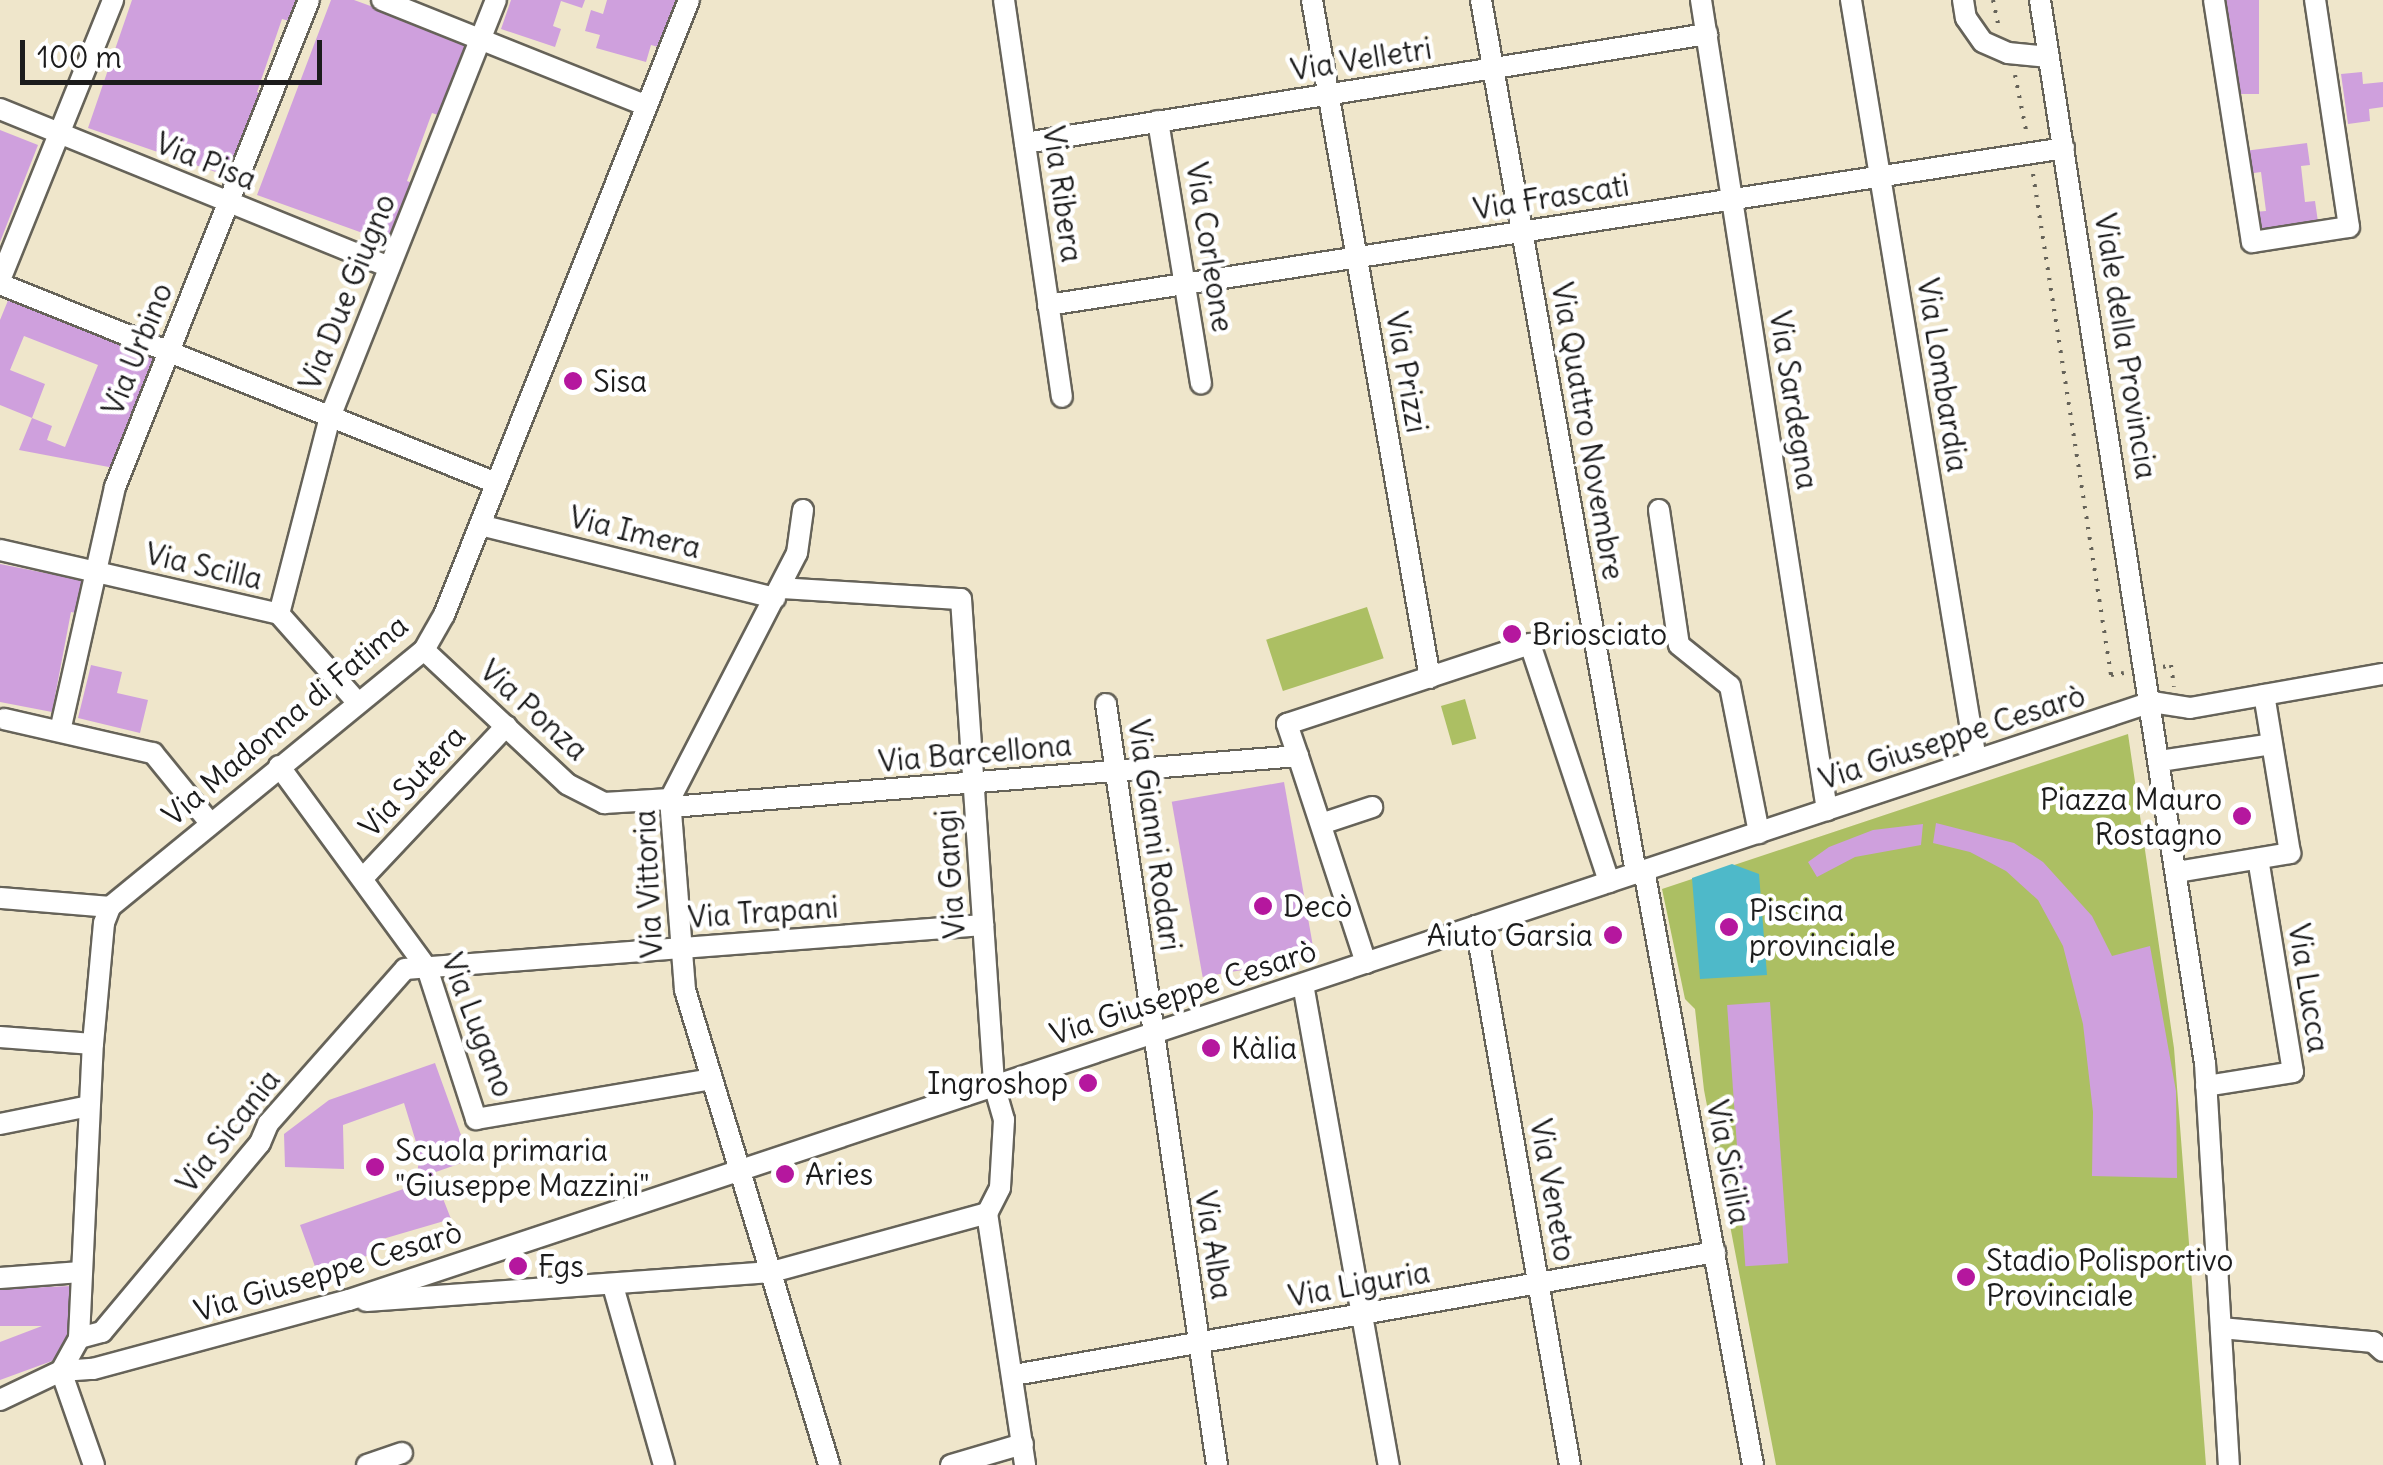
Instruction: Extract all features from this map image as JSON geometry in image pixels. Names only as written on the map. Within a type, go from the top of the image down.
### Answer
[{"type":"street","points":[[113,0],[0,282],[496,484]]},
{"type":"street","name":"Via Urbino","points":[[60,732],[115,487],[309,0]]},
{"type":"street","points":[[382,0],[648,106]]},
{"type":"street","name":"Via Due Giugno","points":[[279,614],[330,417],[496,0]]},
{"type":"street","name":"Via Madonna di Fatima","points":[[110,907],[424,650],[444,614],[689,0]]},
{"type":"street","name":"Via Ribera","points":[[1004,0],[1062,398]]},
{"type":"street","name":"Via Prizzi","points":[[1312,0],[1428,668]]},
{"type":"street","name":"Via Quattro Novembre","points":[[1482,0],[1640,872]]},
{"type":"street","name":"Via Sardegna","points":[[1701,0],[1826,810]]},
{"type":"street","name":"Via Lombardia","points":[[1851,0],[1976,760]]},
{"type":"street","points":[[1963,0],[1966,18],[1983,42],[2008,53],[2050,57]]},
{"type":"street","name":"Viale della Provincia","points":[[2040,0],[2152,702],[2206,1086],[2228,1465]]},
{"type":"street","points":[[2214,0],[2252,242],[2349,227],[2315,0]]},
{"type":"street","name":"Via Velletri","points":[[1024,143],[1706,34]]},
{"type":"street","name":"Via Pisa","points":[[0,109],[389,267]]},
{"type":"street","name":"Via Corleone","points":[[1158,122],[1201,383]]},
{"type":"street","name":"Via Frascati","points":[[1048,305],[2064,148]]},
{"type":"street","name":"Via Vittoria","points":[[803,510],[798,554],[670,803],[685,990],[829,1465]]},
{"type":"street","points":[[1660,510],[1679,645],[1730,686],[1758,832]]},
{"type":"street","name":"Via Imera","points":[[480,524],[778,593],[961,599]]},
{"type":"street","name":"Via Scilla","points":[[0,550],[279,614],[358,704]]},
{"type":"street","name":"Via Gangi","points":[[961,599],[994,1085],[1004,1120],[1000,1188],[987,1214]]},
{"type":"street","points":[[1366,963],[1320,824],[1291,757],[1287,724],[1428,668],[1494,656],[1530,644],[1609,882]]},
{"type":"street","name":"Via Ponza","points":[[424,650],[566,784],[604,803],[670,803]]},
{"type":"street","name":"Via Giuseppe Cesarò","points":[[61,1371],[93,1369],[348,1300],[2152,702],[2190,708],[2383,674]]},
{"type":"street","points":[[2176,872],[2290,854],[2264,695]]},
{"type":"street","name":"Via Gianni Rodari","points":[[1106,704],[1152,1034]]},
{"type":"street","points":[[4,719],[153,753],[210,824]]},
{"type":"street","name":"Via Sutera","points":[[363,878],[506,726]]},
{"type":"street","points":[[2160,761],[2272,744]]},
{"type":"street","name":"Via Barcellona","points":[[670,803],[1291,757]]},
{"type":"street","name":"Via Lugano","points":[[280,766],[428,968],[476,1119],[712,1079]]},
{"type":"street","points":[[1320,824],[1372,807]]},
{"type":"street","name":"Via Lucca","points":[[2206,1086],[2293,1072],[2258,859]]},
{"type":"street","name":"Via Sicilia","points":[[1640,872],[1753,1465]]},
{"type":"street","points":[[0,898],[110,907],[104,923],[89,1106],[79,1338],[61,1371],[0,1400]]},
{"type":"street","name":"Via Trapani","points":[[428,968],[983,925]]},
{"type":"street","name":"Via Veneto","points":[[1476,926],[1570,1465]]},
{"type":"street","name":"Via Sicania","points":[[79,1338],[102,1332],[260,1143],[268,1124],[404,969],[428,968]]},
{"type":"street","points":[[1303,984],[1390,1465]]},
{"type":"street","name":"Via Alba","points":[[1152,1034],[1217,1465]]},
{"type":"street","points":[[0,1037],[94,1044]]},
{"type":"street","points":[[0,1124],[89,1106]]},
{"type":"street","points":[[348,1300],[613,1286],[772,1272],[987,1214],[1024,1454],[951,1465]]},
{"type":"street","name":"Via Liguria","points":[[1014,1375],[1715,1252]]},
{"type":"street","points":[[0,1278],[81,1272]]},
{"type":"street","points":[[613,1286],[664,1465]]},
{"type":"street","points":[[2220,1328],[2373,1342],[2383,1351]]},
{"type":"street","points":[[61,1371],[94,1465]]},
{"type":"street","points":[[367,1465],[402,1453]]},
{"type":"green space","points":[[1367,607],[1384,658],[1283,691],[1266,640]]},
{"type":"green space","points":[[1465,699],[1476,738],[1452,745],[1441,706]]},
{"type":"green space","name":"Stadio Polisportivo Provinciale","points":[[2128,734],[2174,1048],[2206,1465],[1776,1465],[1704,1090],[1695,1009],[1685,999],[1662,889]]},
{"type":"water","name":"Piscina provinciale","points":[[1732,864],[1759,874],[1767,975],[1700,979],[1692,878]]},
{"type":"building","points":[[132,0],[301,0],[293,22],[282,19],[257,92],[265,95],[236,179],[88,128]]},
{"type":"building","points":[[331,0],[354,0],[467,41],[441,116],[432,113],[407,181],[418,185],[396,245],[257,195]]},
{"type":"building","points":[[511,0],[585,0],[582,8],[561,1],[553,26],[561,29],[555,47],[501,29]]},
{"type":"building","points":[[607,0],[677,0],[662,48],[651,45],[646,62],[596,48],[600,35],[585,31],[591,10],[603,14]]},
{"type":"building","points":[[2223,0],[2259,0],[2259,94],[2223,94]]},
{"type":"building","points":[[2362,72],[2363,84],[2383,82],[2383,107],[2369,109],[2370,121],[2348,124],[2341,74]]},
{"type":"building","points":[[0,130],[38,145],[0,242]]},
{"type":"building","points":[[2307,143],[2310,165],[2301,166],[2305,202],[2315,201],[2318,222],[2257,230],[2254,212],[2266,211],[2261,172],[2247,174],[2244,151]]},
{"type":"building","points":[[9,298],[158,358],[114,468],[19,450],[32,418],[0,405],[0,320]],"holes":[[[24,336],[98,365],[65,447],[47,440],[52,426],[32,418],[45,384],[10,370]]]},
{"type":"building","points":[[0,564],[91,582],[85,615],[71,612],[52,712],[0,702]]},
{"type":"building","points":[[91,665],[122,672],[117,693],[148,700],[140,733],[78,718]]},
{"type":"building","points":[[1284,782],[1315,957],[1203,977],[1172,802]]},
{"type":"building","points":[[1936,823],[2014,843],[2043,862],[2092,916],[2112,956],[2150,946],[2176,1091],[2177,1178],[2092,1176],[2093,1112],[2083,1024],[2063,946],[2038,900],[2006,871],[1970,852],[1933,843]]},
{"type":"building","points":[[1923,824],[1921,845],[1855,857],[1817,877],[1808,862],[1829,847],[1873,830]]},
{"type":"building","points":[[1770,1002],[1788,1263],[1745,1266],[1727,1005]]},
{"type":"building","points":[[435,1063],[470,1160],[433,1173],[451,1219],[369,1243],[373,1254],[317,1272],[300,1225],[415,1185],[420,1155],[404,1103],[343,1125],[344,1169],[285,1167],[284,1134],[329,1100]]},
{"type":"building","points":[[71,1286],[71,1354],[0,1380],[0,1342],[42,1326],[0,1326],[0,1289]]},
{"type":"place","name":"Sisa","points":[[573,381]]},
{"type":"place","name":"Briosciato","points":[[1512,634]]},
{"type":"place","name":"Piazza Mauro Rostagno","points":[[2242,816]]},
{"type":"place","name":"Decò","points":[[1263,906]]},
{"type":"place","name":"Piscina provinciale","points":[[1729,927]]},
{"type":"place","name":"Aiuto Garsia","points":[[1613,935]]},
{"type":"place","name":"Kàlia","points":[[1211,1048]]},
{"type":"place","name":"Ingroshop","points":[[1088,1083]]},
{"type":"place","name":"Scuola primaria \"Giuseppe Mazzini\"","points":[[375,1167]]},
{"type":"place","name":"Aries","points":[[785,1174]]},
{"type":"place","name":"Fgs","points":[[518,1266]]},
{"type":"place","name":"Stadio Polisportivo Provinciale","points":[[1966,1277]]}]
